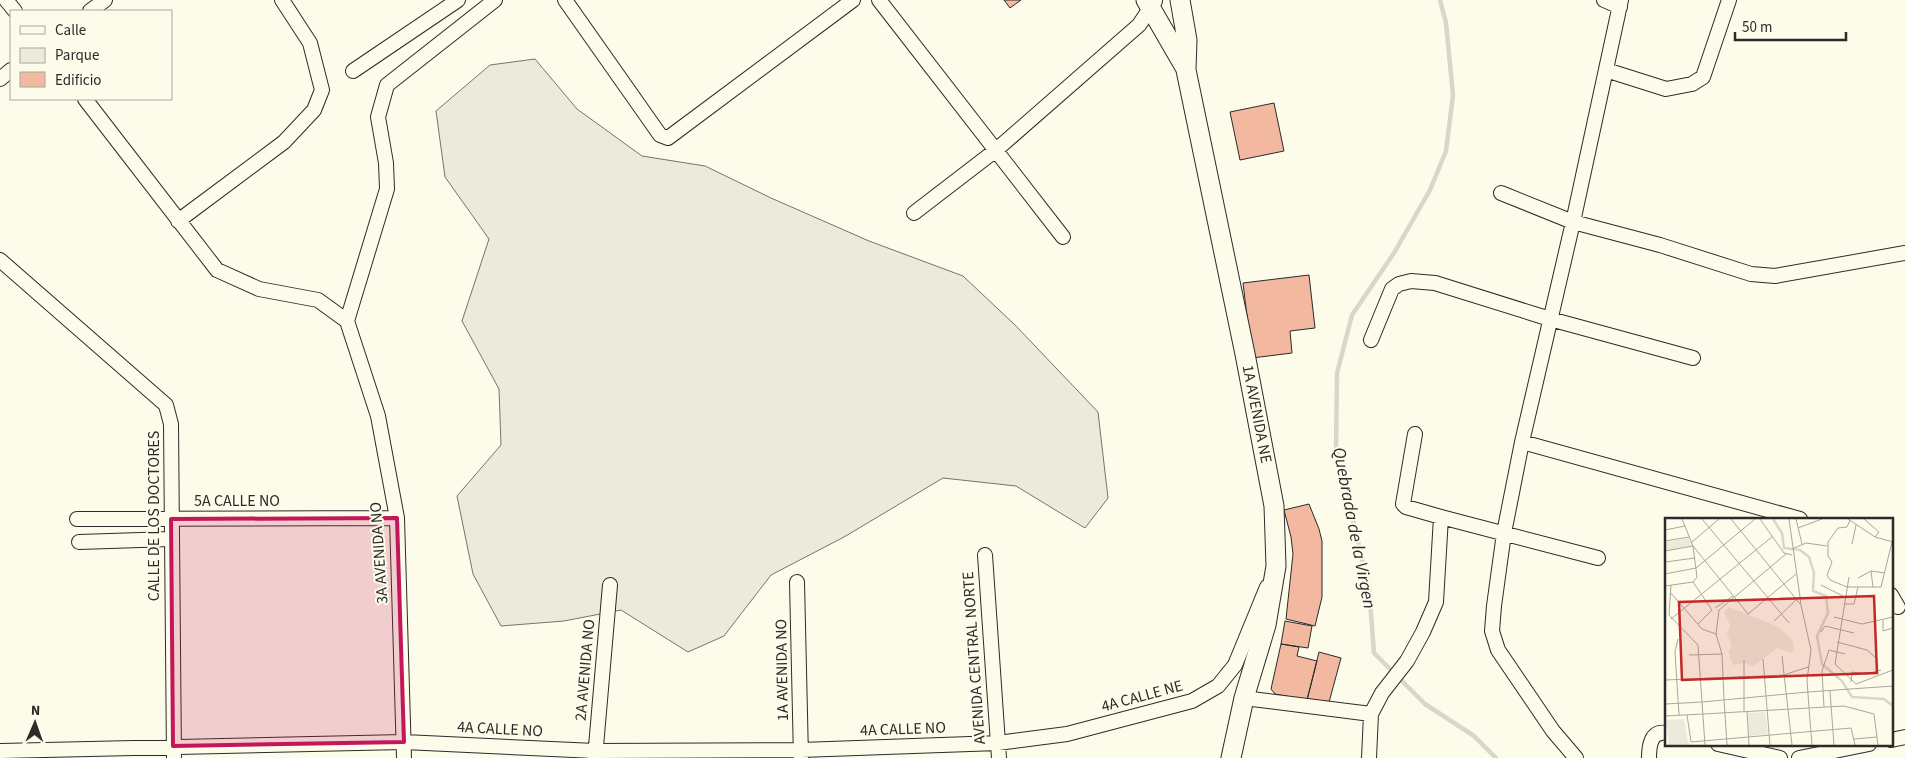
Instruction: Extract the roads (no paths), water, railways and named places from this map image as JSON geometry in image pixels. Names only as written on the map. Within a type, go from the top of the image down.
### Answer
[{"type":"main road","points":[[1180,0],[1187,40],[1186,70]]},
{"type":"main road","points":[[1151,2],[1186,70]]},
{"type":"main road","name":"1A AVENIDA NE","points":[[1186,70],[1245,354],[1274,506],[1276,566],[1266,625],[1244,698],[1231,758]]},
{"type":"street","points":[[6,0],[14,10]]},
{"type":"street","points":[[91,10],[105,0]]},
{"type":"street","points":[[178,221],[284,142],[314,110],[322,90],[310,43],[282,0]]},
{"type":"street","points":[[353,71],[458,0]]},
{"type":"street","points":[[86,100],[217,270],[259,289],[318,300],[347,321],[387,189],[386,163],[378,117],[387,85],[495,0]]},
{"type":"street","points":[[564,0],[660,135],[668,138],[853,0]]},
{"type":"street","points":[[879,0],[1063,237]]},
{"type":"street","points":[[1576,758],[1553,731],[1498,650],[1492,631],[1504,533],[1522,442],[1573,222],[1620,3],[1604,0]]},
{"type":"street","points":[[1606,70],[1666,89],[1692,84],[1703,76],[1729,0]]},
{"type":"street","points":[[914,213],[996,150],[1139,25],[1151,2]]},
{"type":"street","points":[[0,79],[10,71]]},
{"type":"street","points":[[1501,193],[1573,222],[1751,274],[1774,276],[1905,253]]},
{"type":"street","name":"CALLE DE LOS DOCTORES","points":[[0,260],[166,405],[171,424],[173,752]]},
{"type":"street","points":[[1371,340],[1392,289],[1399,284],[1411,281],[1435,283],[1550,319],[1693,358]]},
{"type":"street","name":"3A AVENIDA NO","points":[[347,321],[378,416],[397,518],[404,758]]},
{"type":"street","points":[[1415,434],[1403,504],[1406,507],[1598,558]]},
{"type":"street","points":[[1522,442],[1796,518]]},
{"type":"street","points":[[1369,758],[1371,714],[1382,693],[1407,661],[1423,632],[1436,602],[1441,517]]},
{"type":"street","name":"5A CALLE NO","points":[[77,519],[397,518]]},
{"type":"street","points":[[79,542],[171,539]]},
{"type":"street","name":"AVENIDA CENTRAL NORTE","points":[[985,555],[999,758]]},
{"type":"street","name":"4A CALLE NE","points":[[998,743],[1067,734],[1192,701],[1218,686],[1235,665],[1276,566]]},
{"type":"street","name":"1A AVENIDA NO","points":[[797,582],[801,754]]},
{"type":"street","name":"2A AVENIDA NO","points":[[595,754],[610,585]]},
{"type":"street","points":[[1892,597],[1898,607]]},
{"type":"street","points":[[1244,698],[1371,714]]},
{"type":"street","points":[[1649,758],[1652,738],[1657,734],[1665,733]]},
{"type":"street","points":[[1892,740],[1905,737]]},
{"type":"street","name":"4A CALLE NO","points":[[0,750],[173,752],[404,742],[595,754],[801,754],[998,743]]},
{"type":"street","points":[[1727,746],[1780,758]]},
{"type":"street","points":[[1799,758],[1858,746]]},
{"type":"waterway","name":"Quebrada de la Virgen","points":[[1440,0],[1446,23],[1453,95],[1446,151],[1430,190],[1394,253],[1352,315],[1337,373],[1336,449],[1369,588],[1374,653],[1425,704],[1474,736],[1496,758]]}]
